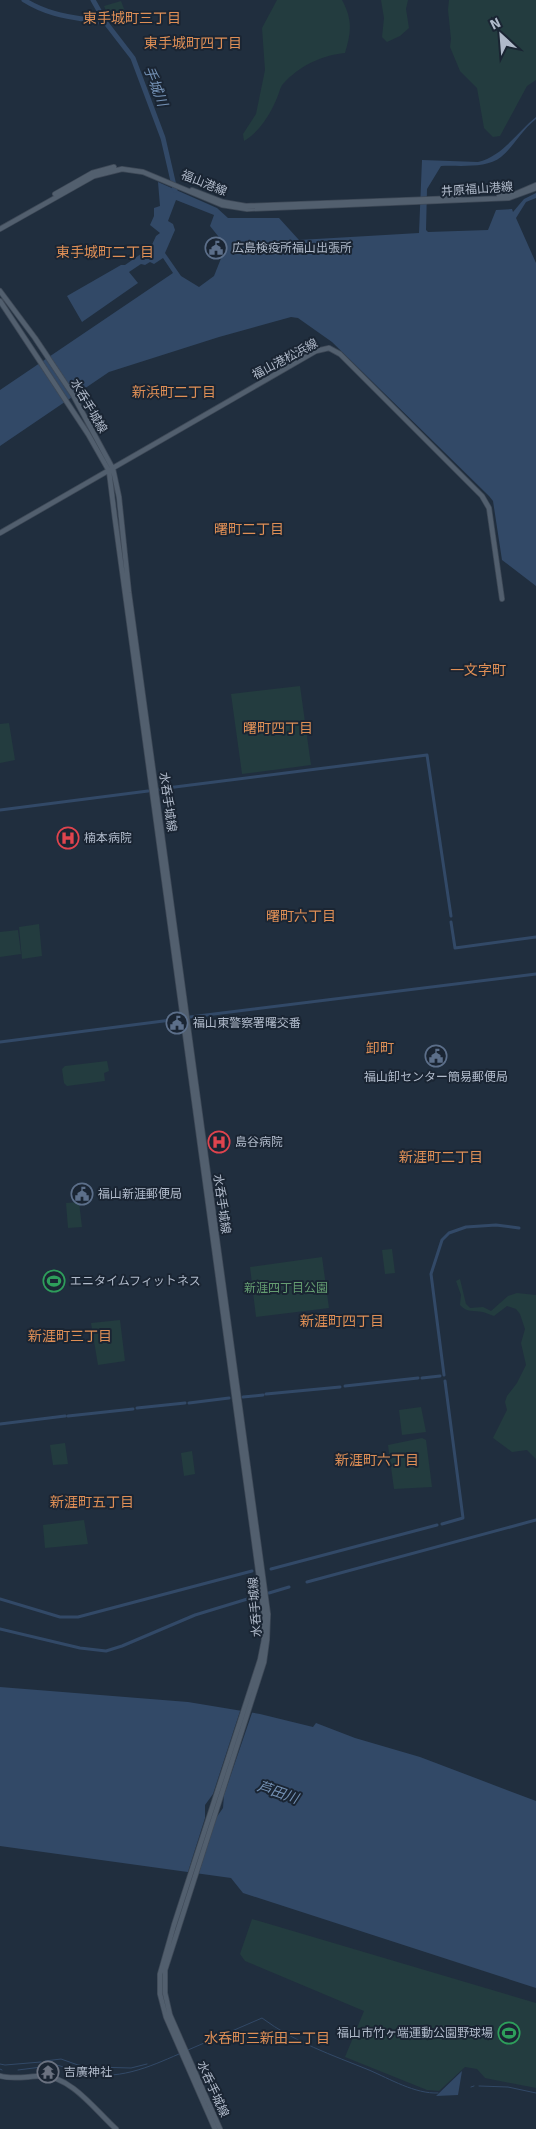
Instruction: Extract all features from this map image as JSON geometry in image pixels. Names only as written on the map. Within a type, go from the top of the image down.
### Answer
[{"type":"main road","name":"福山港線","points":[[0,228],[79,180],[99,171],[119,167],[132,167],[223,202],[246,206],[418,201]]},
{"type":"main road","name":"井原福山港線","points":[[418,201],[509,198],[536,187]]},
{"type":"main road","name":"水呑手城線","points":[[0,291],[35,338],[62,379],[91,429],[111,470],[119,497],[130,602],[268,1614],[266,1652],[188,1890],[164,1957],[160,1980],[160,1994],[166,2017],[220,2129]]},
{"type":"main road","name":"水呑手城線","points":[[0,301],[111,470]]},
{"type":"main road","name":"福山港松浜線","points":[[0,533],[316,351],[332,349],[340,354],[482,496],[489,508],[502,599]]},
{"type":"main road","name":"水呑手城線","points":[[184,2052],[215,2129]]},
{"type":"main road","points":[[0,2076],[53,2077],[67,2083],[116,2129]]},
{"type":"green space","points":[[277,0],[342,0],[346,7],[350,26],[347,46],[345,53],[311,62],[289,78],[282,85],[264,122],[244,141],[243,134],[256,114],[265,70],[262,28]]},
{"type":"green space","points":[[381,0],[408,0],[406,9],[409,28],[400,36],[387,42],[382,37],[384,18]]},
{"type":"green space","points":[[449,0],[536,0],[536,80],[527,86],[500,136],[493,137],[484,128],[477,88],[460,71],[450,47]]},
{"type":"green space","points":[[121,1],[129,22],[125,25],[108,15],[104,6]]},
{"type":"green space","points":[[300,686],[311,765],[242,774],[231,694]]},
{"type":"green space","points":[[9,723],[15,760],[0,763],[0,724]]},
{"type":"green space","points":[[39,924],[42,956],[22,959],[19,927]]},
{"type":"green space","points":[[18,930],[21,954],[0,957],[0,932]]},
{"type":"green space","points":[[107,1061],[109,1071],[104,1073],[105,1081],[67,1086],[64,1083],[62,1069],[65,1066]]},
{"type":"green space","points":[[79,1202],[82,1227],[68,1228],[66,1203]]},
{"type":"green space","points":[[392,1249],[395,1273],[385,1274],[382,1250]]},
{"type":"green space","name":"新涯四丁目公園","points":[[322,1257],[329,1308],[256,1317],[250,1267]]},
{"type":"green space","points":[[460,1279],[466,1304],[470,1308],[483,1307],[491,1311],[508,1296],[517,1293],[536,1295],[536,1459],[527,1450],[512,1452],[493,1438],[507,1410],[505,1402],[507,1396],[517,1383],[526,1365],[521,1343],[525,1329],[520,1314],[516,1309],[507,1306],[494,1316],[465,1309],[460,1305],[461,1295],[456,1281]]},
{"type":"green space","points":[[120,1320],[125,1361],[98,1365],[91,1323]]},
{"type":"green space","points":[[421,1407],[426,1432],[402,1435],[399,1410]]},
{"type":"green space","points":[[422,1438],[426,1440],[432,1487],[394,1489],[388,1445]]},
{"type":"green space","points":[[65,1443],[68,1464],[53,1465],[50,1445]]},
{"type":"green space","points":[[192,1451],[195,1474],[184,1476],[181,1453]]},
{"type":"green space","points":[[84,1520],[88,1544],[45,1548],[43,1525]]},
{"type":"green space","points":[[252,1919],[536,2003],[536,2088],[485,2078],[477,2069],[465,2067],[439,2091],[427,2090],[345,2057],[364,2011],[245,1961],[240,1954]]},
{"type":"water","points":[[536,117],[506,153],[495,161],[480,165],[441,166],[427,189],[426,230],[428,232],[488,230],[496,210],[512,209],[513,212],[524,199],[536,193],[536,198],[526,202],[516,218],[536,263],[536,586],[502,560],[493,501],[489,496],[332,342],[298,318],[291,317],[219,337],[109,372],[0,446],[0,390],[173,273],[163,258],[154,264],[150,262],[145,265],[141,264],[129,272],[138,283],[82,322],[67,296],[121,265],[125,265],[151,247],[156,236],[160,233],[150,225],[154,216],[154,208],[160,206],[158,182],[217,208],[228,218],[279,218],[299,240],[419,233],[422,160],[478,162],[487,159],[509,143]],"holes":[[[176,200],[214,215],[210,226],[226,246],[214,276],[199,287],[181,276],[165,253],[175,230],[173,224],[168,221]]]},
{"type":"water","name":"芦田川","points":[[0,1687],[188,1702],[260,1714],[313,1727],[316,1723],[355,1738],[420,1757],[536,1801],[536,1988],[243,1893],[231,1878],[0,1846]]},
{"type":"water","points":[[462,2071],[458,2095],[436,2096]]},
{"type":"pier","points":[[241,1708],[253,1710],[224,1795],[223,1808],[216,1818],[198,1876],[187,1875],[205,1818],[205,1805],[213,1794]]},
{"type":"waterway","name":"手城川","points":[[24,0],[34,6],[54,13],[106,23]]},
{"type":"waterway","name":"手城川","points":[[93,0],[106,23],[133,58],[163,138],[175,190]]},
{"type":"waterway","points":[[159,789],[427,755],[451,916]]},
{"type":"waterway","points":[[0,810],[148,791]]},
{"type":"waterway","points":[[451,922],[455,948],[536,937]]},
{"type":"waterway","points":[[190,1017],[536,974]]},
{"type":"waterway","points":[[0,1042],[179,1019]]},
{"type":"waterway","points":[[444,1375],[431,1274],[442,1240],[449,1233],[466,1227],[496,1225],[519,1228]]},
{"type":"waterway","points":[[422,1378],[440,1376]]},
{"type":"waterway","points":[[345,1386],[418,1378]]},
{"type":"waterway","points":[[442,1524],[463,1518],[445,1381]]},
{"type":"waterway","points":[[266,1394],[340,1387]]},
{"type":"waterway","points":[[243,1397],[263,1395]]},
{"type":"waterway","points":[[189,1403],[229,1398]]},
{"type":"waterway","points":[[137,1408],[185,1403]]},
{"type":"waterway","points":[[68,1416],[133,1409]]},
{"type":"waterway","points":[[0,1424],[65,1416]]},
{"type":"waterway","points":[[307,1582],[536,1520]]},
{"type":"waterway","points":[[271,1569],[437,1525]]},
{"type":"waterway","points":[[0,1599],[60,1617],[78,1617],[252,1571]]},
{"type":"waterway","points":[[269,1593],[289,1587]]},
{"type":"waterway","points":[[0,1629],[80,1648],[106,1651],[195,1615],[257,1596]]},
{"type":"waterway","points":[[188,2050],[262,2018],[274,2027],[327,2053],[412,2089],[438,2093]]},
{"type":"waterway","points":[[82,2072],[95,2075],[132,2072],[179,2054]]},
{"type":"waterway","points":[[45,2061],[61,2059],[91,2067]]},
{"type":"waterway","points":[[0,2064],[41,2062]]},
{"type":"waterway","points":[[95,2067],[131,2068],[147,2064]]},
{"type":"waterway","points":[[18,2070],[57,2065],[73,2070]]},
{"type":"waterway","points":[[479,2086],[508,2087],[536,2093]]},
{"type":"place","name":"広島検疫所福山出張所","points":[[216,248]]},
{"type":"place","name":"楠本病院","points":[[68,838]]},
{"type":"place","name":"福山東警察署曙交番","points":[[177,1023]]},
{"type":"place","name":"福山卸センター簡易郵便局","points":[[436,1056]]},
{"type":"place","name":"島谷病院","points":[[219,1142]]},
{"type":"place","name":"福山新涯郵便局","points":[[82,1194]]},
{"type":"place","name":"エニタイムフィットネス","points":[[54,1281]]},
{"type":"place","name":"福山市竹ヶ端運動公園野球場","points":[[509,2033]]},
{"type":"place","name":"吉廣神社","points":[[48,2072]]},
{"type":"district","name":"東手城町三丁目","points":[[132,18]]},
{"type":"district","name":"東手城町四丁目","points":[[193,43]]},
{"type":"district","name":"東手城町二丁目","points":[[105,252]]},
{"type":"district","name":"新浜町二丁目","points":[[174,392]]},
{"type":"district","name":"曙町二丁目","points":[[249,529]]},
{"type":"district","name":"一文字町","points":[[478,670]]},
{"type":"district","name":"曙町四丁目","points":[[278,728]]},
{"type":"district","name":"曙町六丁目","points":[[301,916]]},
{"type":"district","name":"卸町","points":[[380,1048]]},
{"type":"district","name":"新涯町二丁目","points":[[441,1157]]},
{"type":"district","name":"新涯町四丁目","points":[[342,1321]]},
{"type":"district","name":"新涯町三丁目","points":[[70,1336]]},
{"type":"district","name":"新涯町六丁目","points":[[377,1460]]},
{"type":"district","name":"新涯町五丁目","points":[[92,1502]]},
{"type":"district","name":"水呑町三新田二丁目","points":[[267,2038]]}]
